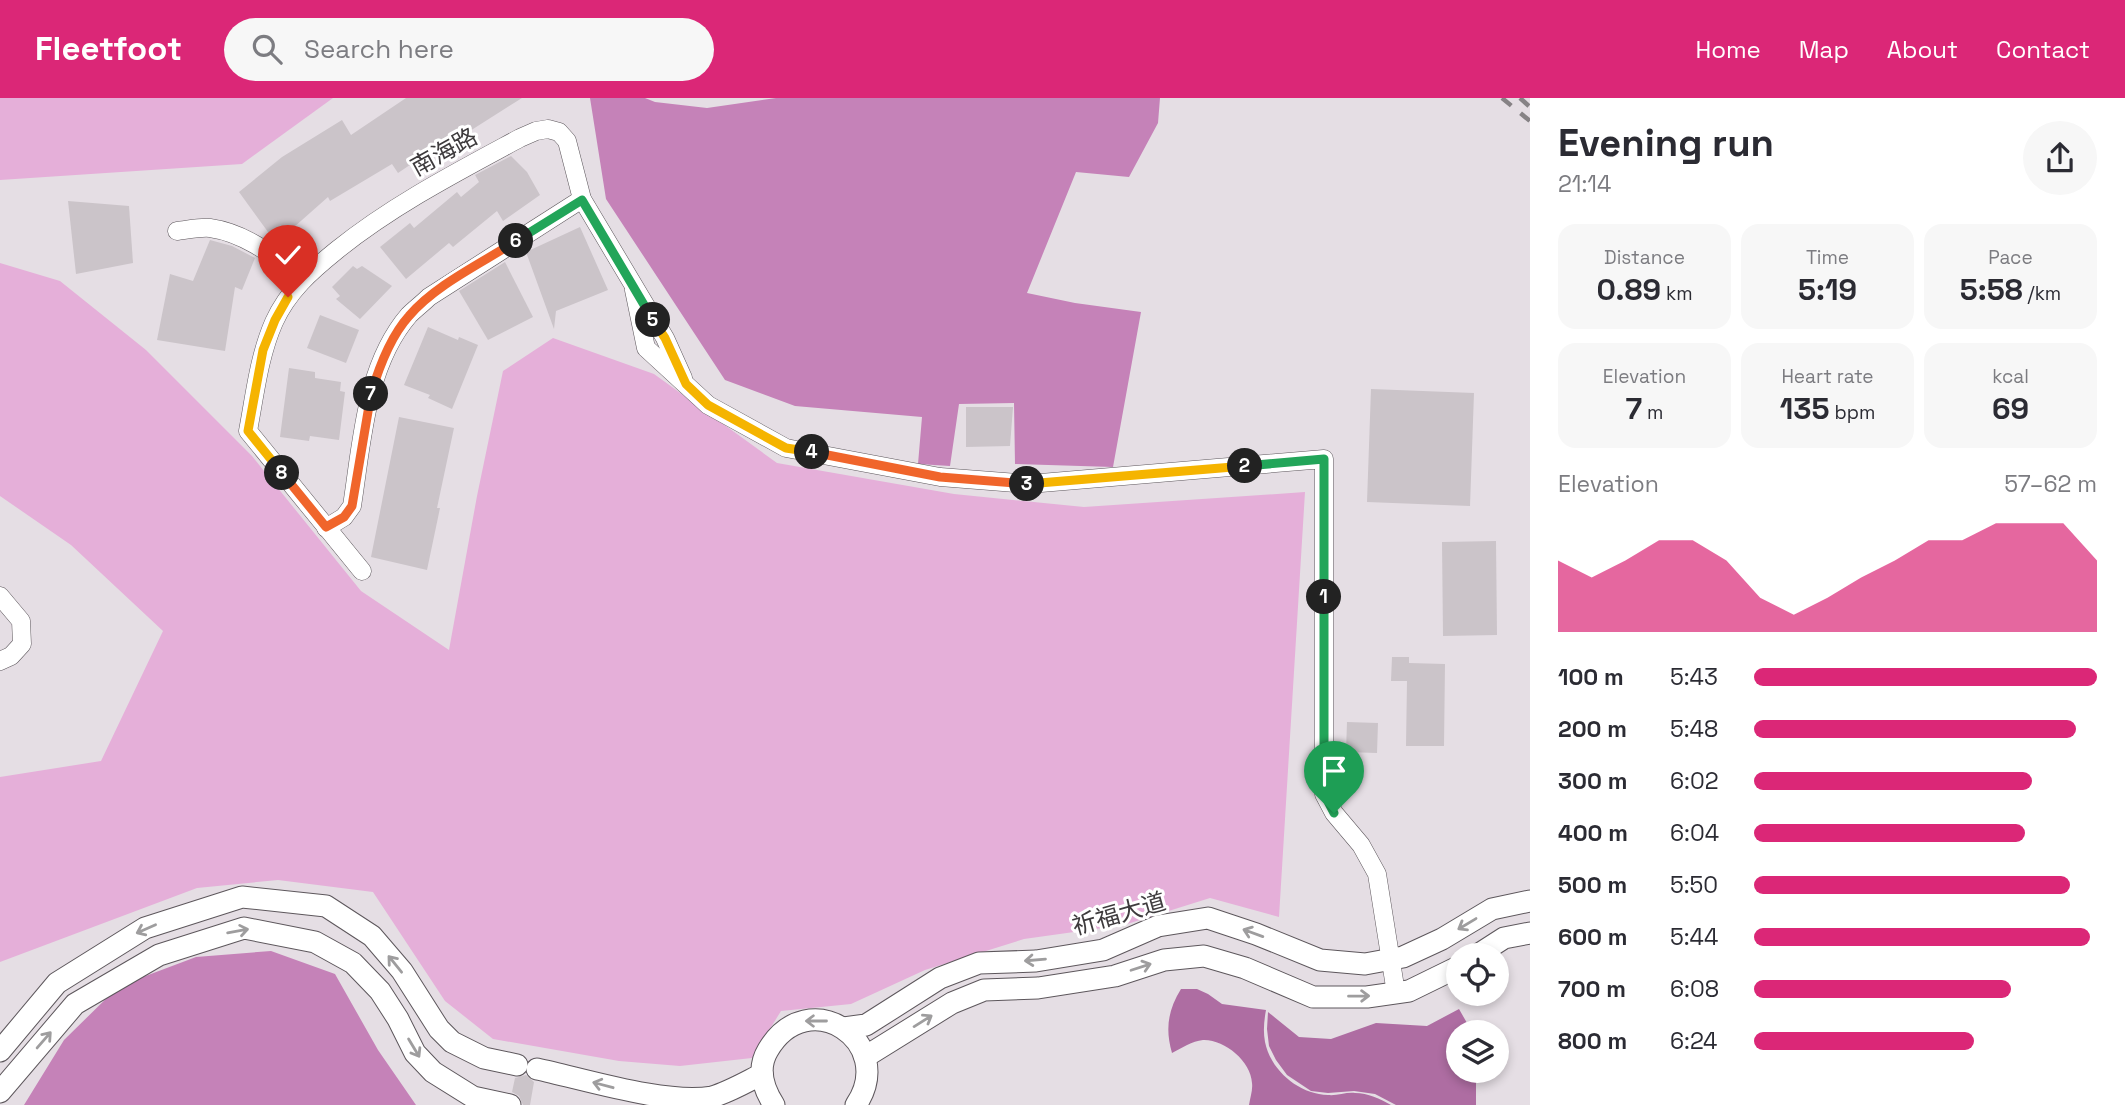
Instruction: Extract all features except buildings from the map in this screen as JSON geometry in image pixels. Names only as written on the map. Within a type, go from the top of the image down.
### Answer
[{"type":"street","name":"南海路","points":[[362,571],[248,431],[263,350],[275,320],[303,278],[383,215],[445,178],[536,131],[548,129],[559,132],[567,141],[582,200],[665,338],[686,384],[708,405],[786,448],[940,477],[1029,484],[1324,459],[1324,794],[1334,813],[1362,845],[1377,874],[1390,959]]},
{"type":"street","points":[[326,527],[344,517],[352,506],[371,393],[392,340],[409,316],[438,291],[582,200]]},
{"type":"street","points":[[177,231],[208,228],[236,234],[265,250],[303,278]]},
{"type":"street","points":[[0,596],[21,621],[22,644],[11,656],[0,661]]},
{"type":"street","points":[[0,1051],[58,983],[79,969],[145,928],[242,897],[326,906],[372,936],[402,971],[439,1029],[452,1042],[484,1058],[660,1100],[712,1097],[762,1074]]},
{"type":"street","name":"祈福大道","points":[[844,1028],[866,1025],[940,978],[979,963],[1036,961],[1102,950],[1158,926],[1208,918],[1320,960],[1365,964],[1403,957],[1442,939],[1492,909],[1530,901]]},
{"type":"street","points":[[0,1092],[75,1004],[159,955],[244,928],[315,942],[353,963],[380,991],[398,1018],[415,1053],[433,1072],[473,1097],[510,1105]]},
{"type":"street","points":[[1496,943],[1504,938],[1530,933]]},
{"type":"street","points":[[865,1057],[952,1003],[985,990],[1038,988],[1115,976],[1164,960],[1203,956],[1245,968],[1313,997],[1367,997],[1409,991],[1446,973]]},
{"type":"street","points":[[1390,959],[1396,993]]},
{"type":"street","points":[[772,1105],[762,1074],[764,1056],[776,1035],[791,1024],[809,1019],[827,1020],[844,1028],[857,1040],[867,1069],[866,1087],[856,1105]]},
{"type":"shaded area","points":[[0,98],[333,98],[242,164],[0,180]]},
{"type":"shaded area","points":[[590,98],[645,98],[655,102],[707,108],[776,98],[1160,98],[1158,123],[1129,177],[1076,172],[1027,293],[1141,312],[1113,467],[1015,464],[1014,403],[959,404],[950,466],[918,464],[922,417],[795,406],[725,380],[606,199]]},
{"type":"shaded area","points":[[0,263],[60,281],[146,350],[252,456],[361,591],[449,650],[503,371],[553,338],[654,374],[777,463],[954,494],[1084,507],[1305,492],[1279,917],[1210,898],[1124,925],[1024,939],[925,970],[851,1004],[781,1011],[752,1058],[680,1066],[619,1061],[493,1039],[445,1001],[373,892],[278,880],[197,888],[0,962],[0,777],[101,761],[163,631],[71,545],[0,496]]},
{"type":"shaded area","points":[[271,951],[335,974],[378,1050],[416,1105],[24,1105],[64,1040],[119,986],[196,957]]},
{"type":"shaded area","points":[[1181,989],[1197,989],[1222,1004],[1266,1010],[1264,1034],[1268,1053],[1280,1071],[1297,1085],[1317,1094],[1365,1094],[1391,1105],[1249,1105],[1252,1083],[1247,1067],[1242,1059],[1227,1047],[1203,1040],[1172,1053],[1169,1020]]},
{"type":"shaded area","points":[[1459,1009],[1465,1020],[1446,1020],[1446,1083],[1476,1083],[1476,1105],[1396,1105],[1375,1094],[1311,1091],[1287,1075],[1276,1060],[1269,1046],[1267,1029],[1268,1012],[1299,1037],[1331,1039],[1376,1023],[1427,1026]]},
{"type":"railway","points":[[1502,98],[1530,121]]},
{"type":"railway","points":[[1520,98],[1530,107]]},
{"type":"route","points":[[288,297],[263,350],[248,431],[326,527],[344,517],[352,506],[371,393],[392,340],[409,316],[429,297],[582,200],[665,338],[686,384],[708,405],[786,448],[940,477],[1029,484],[1324,459],[1324,794],[1334,813]]}]
